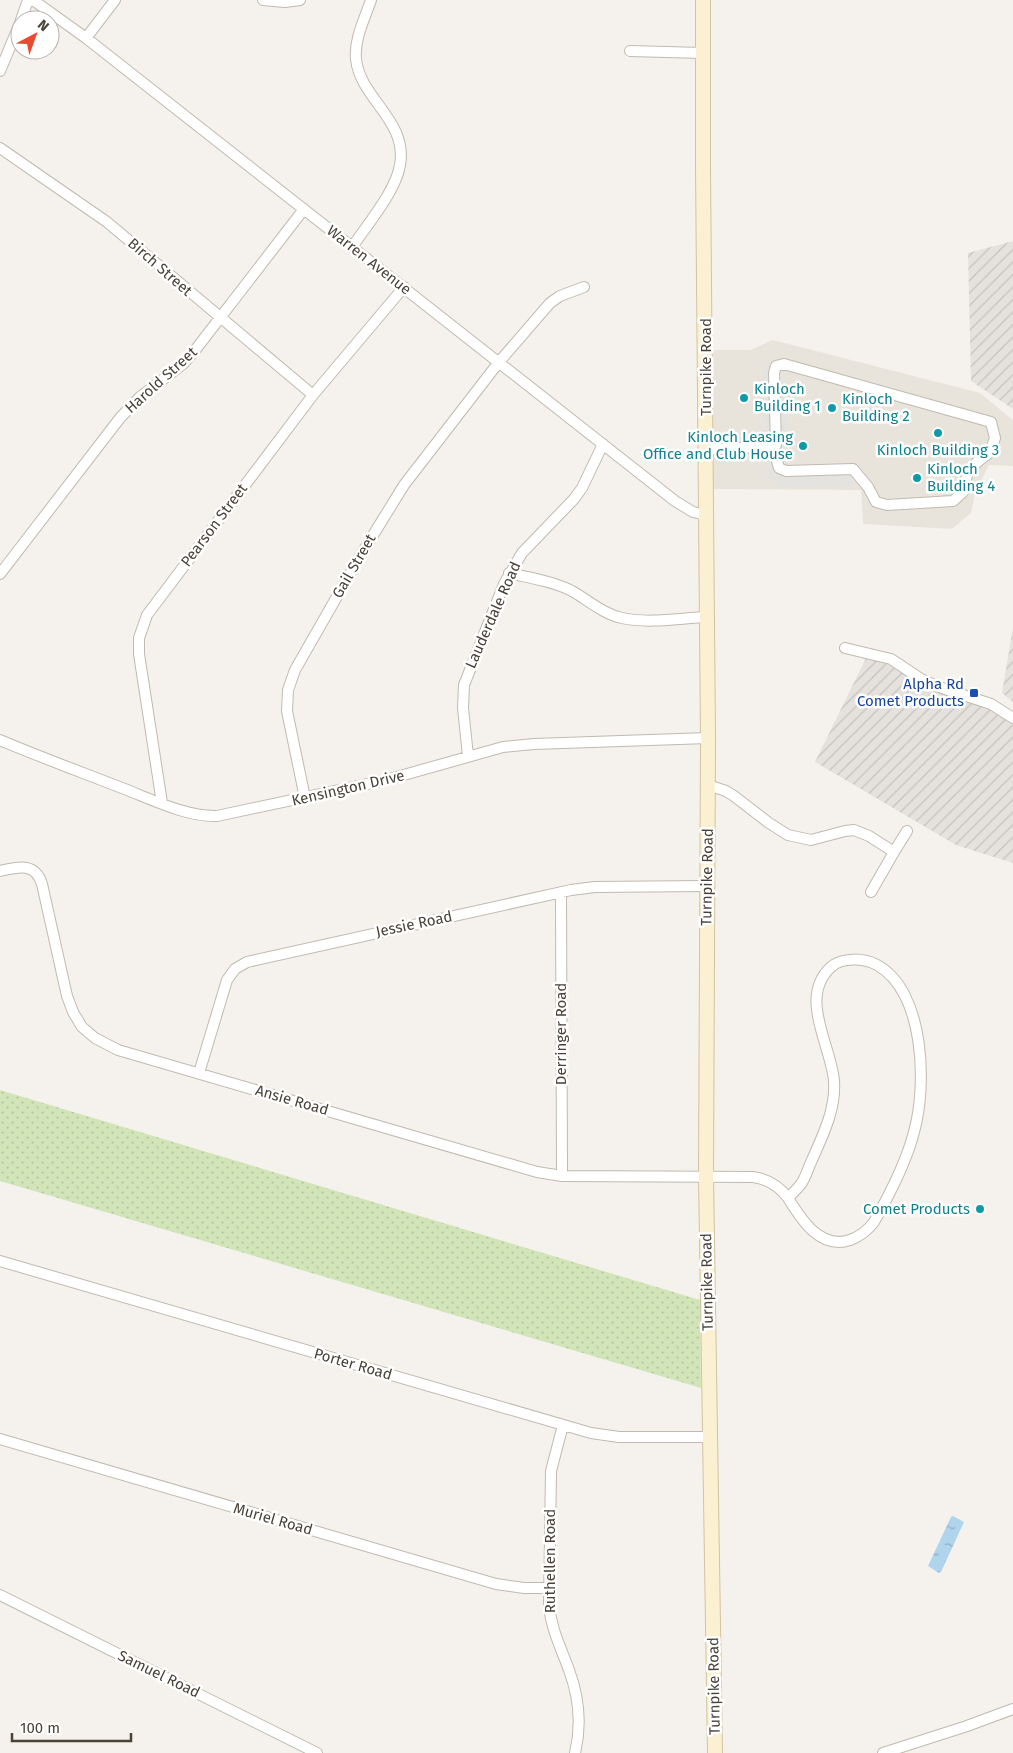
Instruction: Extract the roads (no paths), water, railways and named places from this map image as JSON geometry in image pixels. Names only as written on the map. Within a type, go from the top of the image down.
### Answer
[{"type":"main road","name":"Turnpike Road","points":[[703,0],[708,738],[706,1176],[715,1753]]},
{"type":"street","name":"Warren Avenue","points":[[33,0],[86,38],[684,508],[697,514],[706,515]]},
{"type":"street","points":[[86,38],[115,0]]},
{"type":"street","points":[[263,0],[273,2],[300,0]]},
{"type":"street","points":[[352,247],[392,188],[400,165],[398,138],[386,113],[359,73],[356,60],[358,38],[370,0]]},
{"type":"street","points":[[0,70],[10,46]]},
{"type":"street","points":[[630,51],[703,53]]},
{"type":"street","name":"Birch Street","points":[[0,148],[107,222],[313,395]]},
{"type":"street","name":"Harold Street","points":[[0,574],[116,423],[140,397],[186,361],[304,209]]},
{"type":"street","name":"Pearson Street","points":[[162,803],[139,654],[139,638],[142,626],[152,606],[313,395],[404,287]]},
{"type":"street","name":"Gail Street","points":[[305,798],[287,711],[288,690],[295,670],[396,496],[500,362],[554,299],[584,287]]},
{"type":"street","points":[[784,364],[991,422],[995,438],[990,452],[976,463],[967,475],[963,492],[953,501],[888,504],[876,502],[853,469],[786,471],[779,468],[773,447],[776,445],[774,372],[776,366],[784,364]]},
{"type":"street","name":"Lauderdale Road","points":[[468,756],[462,708],[464,685],[509,573],[530,543],[578,494],[602,444]]},
{"type":"street","points":[[706,449],[773,447]]},
{"type":"street","points":[[509,573],[558,585],[620,618],[648,620],[707,617]]},
{"type":"street","points":[[844,648],[891,659],[920,679],[991,704],[1013,718]]},
{"type":"street","name":"Kensington Drive","points":[[0,740],[162,803],[198,815],[217,816],[386,780],[503,747],[534,744],[708,738]]},
{"type":"street","points":[[708,785],[730,793],[768,823],[788,835],[812,840],[854,830],[869,836],[894,852]]},
{"type":"street","points":[[871,892],[906,831]]},
{"type":"street","name":"Ansie Road","points":[[0,871],[25,867],[33,870],[40,878],[70,1004],[77,1020],[88,1033],[110,1047],[537,1172],[562,1176],[706,1176],[763,1179],[778,1187],[788,1198],[802,1220],[816,1234],[836,1242],[856,1238],[867,1231],[874,1222],[910,1146],[916,1124],[920,1096],[919,1051],[915,1020],[907,998],[897,983],[885,970],[873,963],[854,960],[839,961],[826,972],[818,987],[816,998],[817,1012],[832,1068],[834,1093],[831,1113],[822,1136],[801,1183],[788,1198]]},
{"type":"street","name":"Jessie Road","points":[[199,1073],[227,980],[233,971],[242,964],[561,892],[595,887],[706,886]]},
{"type":"street","name":"Derringer Road","points":[[561,892],[562,1176]]},
{"type":"street","name":"Porter Road","points":[[0,1261],[591,1433],[614,1437],[710,1437]]},
{"type":"street","name":"Ruthellen Road","points":[[563,1425],[551,1471],[550,1617],[577,1697],[580,1719],[575,1753]]},
{"type":"street","name":"Muriel Road","points":[[0,1439],[496,1584],[524,1588],[549,1588]]},
{"type":"street","name":"Samuel Road","points":[[0,1595],[317,1753]]},
{"type":"street","points":[[883,1753],[1013,1708]]},
{"type":"water","points":[[953,1516],[964,1522],[939,1573],[928,1566]]},
{"type":"place","name":"Kinloch Building 1","points":[[744,398]]},
{"type":"place","name":"Kinloch Building 2","points":[[832,408]]},
{"type":"place","name":"Kinloch Building 3","points":[[938,433]]},
{"type":"place","name":"Kinloch Leasing Office and Club House","points":[[803,446]]},
{"type":"place","name":"Kinloch Building 4","points":[[917,478]]},
{"type":"place","name":"Alpha Rd Comet Products","points":[[974,693]]},
{"type":"place","name":"Comet Products","points":[[980,1209]]}]
